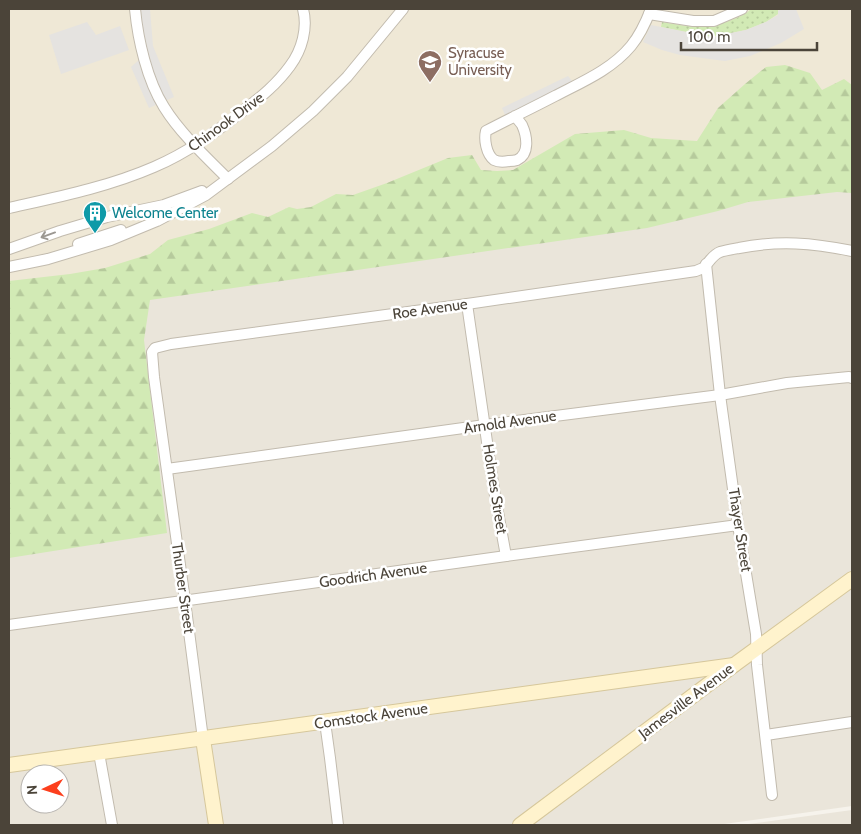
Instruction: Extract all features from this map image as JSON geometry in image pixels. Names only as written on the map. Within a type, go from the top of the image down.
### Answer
[{"type":"street","points":[[135,9],[140,45],[152,82],[163,106],[196,146],[228,179]]},
{"type":"street","name":"Chinook Drive","points":[[9,208],[89,190],[157,166],[196,146],[272,88],[291,65],[302,43],[304,29],[303,9]]},
{"type":"street","points":[[9,267],[48,259],[155,222],[206,195],[294,129],[319,106],[352,71],[403,9]]},
{"type":"street","points":[[515,116],[522,126],[527,141],[525,152],[517,160],[502,162],[494,160],[490,156],[486,144],[486,131],[515,116],[597,75],[613,63],[635,41],[650,12],[693,22],[714,21],[742,9]]},
{"type":"street","points":[[9,249],[107,217],[164,205],[204,191],[228,179]]},
{"type":"street","points":[[107,217],[110,237]]},
{"type":"street","points":[[76,226],[83,246]]},
{"type":"street","name":"Roe Avenue","points":[[153,350],[171,344],[696,271],[704,267],[711,258],[720,252],[748,246],[782,242],[822,245],[852,251]]},
{"type":"street","points":[[9,261],[83,246]]},
{"type":"street","name":"Thayer Street","points":[[706,264],[720,394],[738,525],[756,634],[757,665],[772,795]]},
{"type":"street","name":"Holmes Street","points":[[466,304],[494,490],[506,556]]},
{"type":"street","name":"Thurber Street","points":[[153,350],[154,377],[216,825]]},
{"type":"street","name":"Arnold Avenue","points":[[167,469],[720,394],[787,383],[852,378]]},
{"type":"street","name":"Goodrich Avenue","points":[[9,625],[738,525]]},
{"type":"street","name":"Jamesville Avenue","points":[[520,825],[852,579]]},
{"type":"street","name":"Comstock Avenue","points":[[9,765],[734,665]]},
{"type":"street","points":[[325,722],[338,825]]},
{"type":"street","points":[[766,735],[852,722]]},
{"type":"street","points":[[99,753],[112,825]]},
{"type":"shaded area","name":"Syracuse University","points":[[9,9],[852,9],[852,158],[9,306]]},
{"type":"shaded area","points":[[141,9],[150,9],[153,46],[174,97],[149,108],[131,67],[147,53],[142,32]]},
{"type":"shaded area","points":[[781,9],[796,9],[804,29],[781,43],[750,56],[725,61],[717,60],[680,55],[643,42],[651,25],[712,37],[746,30],[766,22],[778,15],[778,11]]},
{"type":"shaded area","points":[[87,22],[96,35],[120,26],[129,50],[61,74],[49,35]]},
{"type":"shaded area","points":[[568,76],[573,82],[505,115],[502,108]]},
{"type":"shaded area","points":[[852,175],[852,806],[717,825],[9,825],[9,549],[132,291]]},
{"type":"shaded area","points":[[852,810],[852,825],[741,825]]},
{"type":"green space","points":[[751,9],[778,9],[778,14],[766,22],[746,30],[711,37],[661,27],[662,22],[690,26],[715,25],[739,17]]},
{"type":"green space","points":[[785,65],[810,73],[822,90],[844,79],[852,85],[852,193],[837,192],[748,202],[647,228],[150,300],[144,340],[167,533],[9,558],[9,281],[105,268],[150,254],[168,240],[209,229],[252,213],[268,217],[289,207],[297,209],[311,207],[336,194],[353,195],[448,158],[472,155],[481,170],[513,170],[575,134],[624,130],[651,138],[697,141],[718,108],[745,84],[766,67]]},
{"type":"place","name":"Syracuse University","points":[[430,83]]},
{"type":"place","name":"Welcome Center","points":[[95,234]]}]
